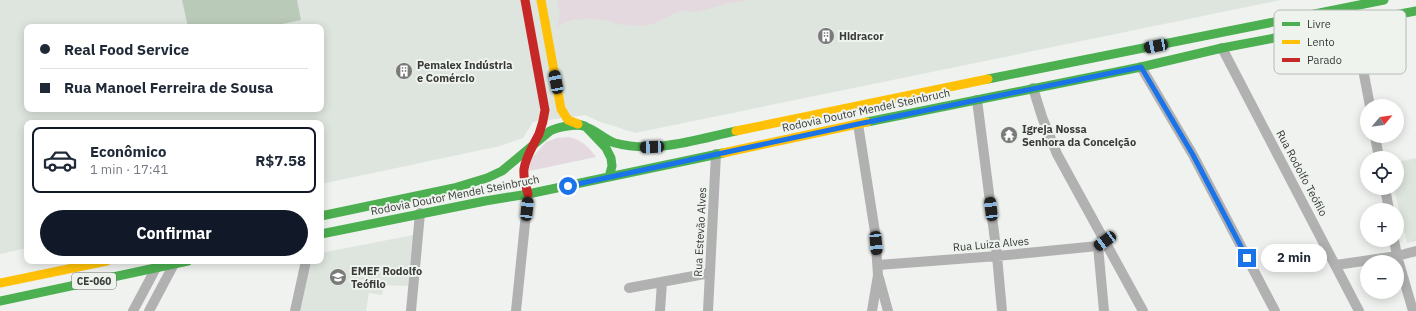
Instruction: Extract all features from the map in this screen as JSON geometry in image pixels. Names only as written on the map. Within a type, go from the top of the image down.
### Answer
[{"type":"main road","points":[[524,0],[545,110],[544,123],[536,142],[527,157],[523,171],[525,186],[528,194]]},
{"type":"main road","points":[[541,0],[561,109],[568,120],[585,126],[606,148],[611,158],[612,166],[609,177]]},
{"type":"main road","name":"Rodovia Doutor Mendel Steinbruch","points":[[1334,10],[1384,0]]},
{"type":"main road","name":"Rodovia Doutor Mendel Steinbruch","points":[[1406,13],[1416,11]]},
{"type":"main road","name":"Rodovia Doutor Mendel Steinbruch","points":[[324,215],[471,184],[487,178],[502,171],[536,142],[550,131],[558,127],[585,126],[614,143],[641,147],[663,146],[1274,22]]},
{"type":"main road","name":"Rodovia Doutor Mendel Steinbruch","points":[[324,233],[420,213],[528,194],[858,124],[1141,67],[1274,38]]},
{"type":"main road","name":"CE-060","points":[[0,283],[92,264]]},
{"type":"main road","name":"CE-060","points":[[0,302],[174,264]]},
{"type":"street","name":"Rua Rodolfo Teófilo","points":[[1222,48],[1359,311]]},
{"type":"street","points":[[1141,67],[1193,155],[1275,311]]},
{"type":"street","points":[[1364,74],[1369,99]]},
{"type":"street","points":[[1033,88],[1042,117],[1057,154],[1101,244],[1143,311]]},
{"type":"street","points":[[977,100],[1002,311]]},
{"type":"street","points":[[858,124],[875,232],[878,270],[888,311]]},
{"type":"street","name":"Rua Estevão Alves","points":[[708,311],[716,154]]},
{"type":"street","points":[[516,311],[528,194]]},
{"type":"street","points":[[411,311],[420,213]]},
{"type":"street","points":[[1101,244],[1104,311]]},
{"type":"street","name":"Rua Luiza Alves","points":[[878,270],[1101,244]]},
{"type":"street","points":[[1402,255],[1416,252]]},
{"type":"street","points":[[1336,265],[1360,261]]},
{"type":"street","points":[[149,311],[174,264]]},
{"type":"street","points":[[295,311],[305,264]]},
{"type":"street","points":[[133,311],[156,268]]},
{"type":"street","points":[[872,311],[878,270]]},
{"type":"street","points":[[629,288],[710,273]]},
{"type":"street","points":[[1404,280],[1413,311]]},
{"type":"street","points":[[660,311],[662,282]]},
{"type":"shaded area","points":[[0,0],[1281,0],[635,133],[598,121],[585,115],[533,122],[523,138],[500,146],[324,183],[324,120],[24,120],[24,249],[0,254]]},
{"type":"shaded area","points":[[182,0],[297,0],[301,20],[282,24],[187,24]]},
{"type":"shaded area","points":[[557,0],[750,0],[730,3],[696,12],[680,11],[653,24],[643,26],[622,25],[610,21],[592,19],[572,20],[557,26],[560,14]]},
{"type":"shaded area","points":[[569,137],[585,144],[596,157],[529,171],[531,159],[546,142],[557,138]]},
{"type":"shaded area","points":[[1416,158],[1416,241],[1407,243],[1404,230],[1404,203],[1398,203],[1396,195],[1404,195],[1404,161]]},
{"type":"shaded area","name":"EMEF Rodolfo Teófilo","points":[[413,235],[408,286],[384,285],[382,295],[369,293],[366,311],[297,311],[307,264],[324,264],[324,252]]},
{"type":"traffic: fast","points":[[1334,10],[1384,0]]},
{"type":"traffic: fast","points":[[1406,13],[1416,11]]},
{"type":"traffic: fast","points":[[988,79],[1274,22]]},
{"type":"traffic: fast","points":[[867,122],[1141,67],[1222,48],[1274,38]]},
{"type":"traffic: fast","points":[[578,124],[585,126],[606,148],[611,158],[612,166],[609,177]]},
{"type":"traffic: fast","points":[[324,215],[454,188],[487,178],[502,171],[550,131],[558,128],[573,125],[582,126],[590,128],[615,143],[645,147],[676,144],[736,131]]},
{"type":"traffic: fast","points":[[324,233],[485,201],[528,194],[723,153]]},
{"type":"traffic: fast","points":[[0,301],[174,264]]},
{"type":"traffic: slow","points":[[541,0],[561,109],[568,120],[578,124]]},
{"type":"traffic: slow","points":[[736,131],[988,79]]},
{"type":"traffic: slow","points":[[723,153],[867,122]]},
{"type":"traffic: slow","points":[[0,283],[92,264]]},
{"type":"traffic: jam","points":[[525,0],[545,110],[539,134],[525,164],[524,179],[528,194]]},
{"type":"place","name":"Hidracor","points":[[826,36]]},
{"type":"place","name":"Pemalex Indústria e Comércio","points":[[404,71]]},
{"type":"place","name":"Igreja Nossa Senhora da Conceição","points":[[1009,135]]},
{"type":"place","name":"EMEF Rodolfo Teófilo","points":[[338,277]]},
{"type":"route","points":[[568,186],[858,124],[1141,67],[1193,155],[1247,258]]}]
